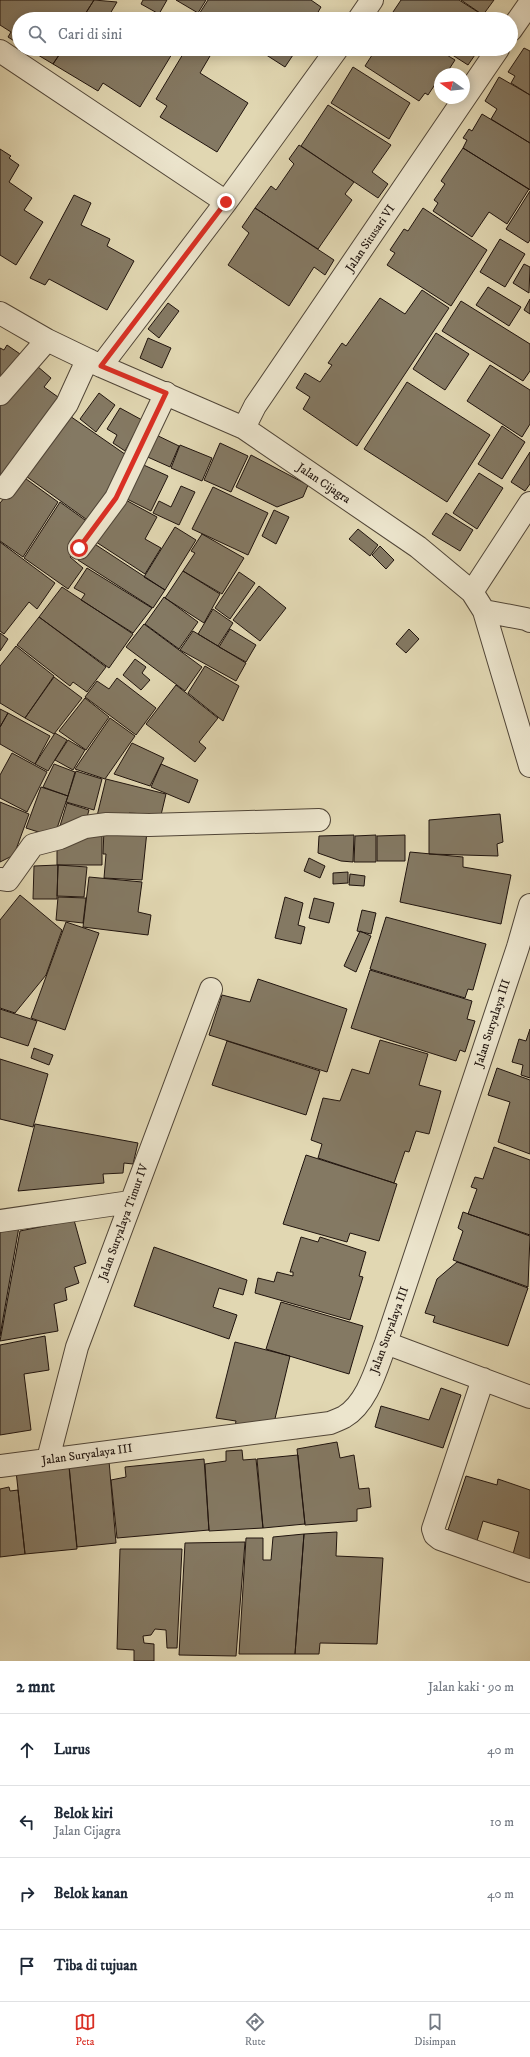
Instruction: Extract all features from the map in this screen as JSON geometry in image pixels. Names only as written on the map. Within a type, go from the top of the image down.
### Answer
[{"type":"street","points":[[364,12],[372,0]]},
{"type":"street","points":[[518,20],[530,3]]},
{"type":"street","points":[[0,51],[226,202]]},
{"type":"street","points":[[5,488],[67,404],[83,369],[95,363],[226,202],[332,56]]},
{"type":"street","name":"Jalan Situsari VI","points":[[244,428],[255,406],[493,56]]},
{"type":"street","name":"Jalan Cijagra","points":[[0,313],[47,340],[95,363],[244,428],[418,547],[472,592],[484,611],[530,766]]},
{"type":"street","points":[[0,394],[47,340]]},
{"type":"street","points":[[79,548],[116,498],[166,393]]},
{"type":"street","points":[[472,592],[530,503]]},
{"type":"street","points":[[484,611],[530,621]]},
{"type":"street","points":[[0,879],[8,880],[33,845],[60,838],[85,827],[106,824],[149,825],[319,820]]},
{"type":"street","name":"Jalan Suryalaya III","points":[[0,1466],[330,1423],[345,1417],[366,1393],[386,1343],[530,905]]},
{"type":"street","name":"Jalan Suryalaya Timur IV","points":[[48,1459],[77,1347],[211,989]]},
{"type":"street","points":[[0,1221],[130,1202]]},
{"type":"street","points":[[386,1343],[530,1397]]},
{"type":"street","points":[[483,1379],[433,1529],[435,1535],[440,1539],[530,1571]]},
{"type":"building","points":[[0,0],[94,0],[86,12],[12,12],[12,40],[8,37],[11,32],[0,25]]},
{"type":"building","points":[[94,0],[117,2],[111,12],[86,12]]},
{"type":"building","points":[[143,0],[167,0],[160,12],[155,12],[141,4]]},
{"type":"building","points":[[176,0],[206,0],[199,12]]},
{"type":"building","points":[[208,0],[311,0],[321,7],[318,12],[200,12]]},
{"type":"building","points":[[401,0],[459,0],[478,12],[393,12]]},
{"type":"building","points":[[461,0],[494,0],[485,12],[479,12]]},
{"type":"building","points":[[524,48],[530,51],[530,95],[511,83],[515,76],[508,72]]},
{"type":"building","points":[[40,56],[58,56],[53,64]]},
{"type":"building","points":[[58,56],[171,56],[140,107],[103,83],[98,91],[53,64]]},
{"type":"building","points":[[182,56],[210,56],[200,73],[248,103],[217,152],[160,117],[167,106],[156,99]]},
{"type":"building","points":[[268,56],[292,56],[285,67]]},
{"type":"building","points":[[371,56],[448,56],[455,60],[450,68],[434,68],[434,86],[428,95],[425,93],[419,101],[365,66]]},
{"type":"building","points":[[454,56],[474,56],[468,65]]},
{"type":"building","points":[[353,67],[410,103],[389,139],[331,103]]},
{"type":"building","points":[[499,77],[530,95],[530,143],[491,119],[497,109],[485,101]]},
{"type":"building","points":[[328,105],[391,145],[372,172],[388,184],[378,198],[301,146]]},
{"type":"building","points":[[482,114],[530,143],[530,190],[463,148],[467,140],[463,138],[469,129],[472,131]]},
{"type":"building","points":[[299,145],[354,182],[345,194],[352,200],[318,249],[255,208],[271,186],[276,190],[294,164],[289,159]]},
{"type":"building","points":[[463,148],[529,189],[507,224],[489,212],[472,237],[433,211],[438,203],[434,200],[445,184],[441,181]]},
{"type":"building","points":[[0,149],[11,156],[9,158],[19,165],[9,182],[32,198],[24,210],[43,222],[16,265],[0,255]]},
{"type":"building","points":[[530,191],[530,240],[528,243],[506,229]]},
{"type":"building","points":[[74,195],[91,203],[81,225],[110,239],[107,246],[134,261],[107,310],[49,279],[45,285],[30,278]]},
{"type":"building","points":[[255,208],[334,260],[325,275],[314,267],[289,306],[228,265],[249,233],[242,227]]},
{"type":"building","points":[[423,208],[487,250],[451,306],[387,265],[395,253],[390,250],[404,229],[408,231]]},
{"type":"building","points":[[500,239],[525,254],[505,287],[480,272]]},
{"type":"building","points":[[524,264],[530,267],[529,293],[513,283]]},
{"type":"building","points":[[488,287],[521,307],[509,326],[476,305]]},
{"type":"building","points":[[422,290],[449,308],[357,446],[303,409],[310,397],[296,388],[305,373],[320,382],[332,365],[328,363],[342,343],[346,346],[380,298],[405,314]]},
{"type":"building","points":[[530,299],[530,314],[524,310]]},
{"type":"building","points":[[461,301],[530,344],[530,371],[523,381],[442,331]]},
{"type":"building","points":[[168,303],[179,311],[159,338],[148,329]]},
{"type":"building","points":[[436,333],[469,354],[445,390],[413,369]]},
{"type":"building","points":[[148,338],[171,348],[162,368],[140,358]]},
{"type":"building","points":[[7,345],[23,356],[6,379],[0,377],[0,348],[4,350]]},
{"type":"building","points":[[30,360],[51,378],[44,387],[65,402],[0,490],[0,397]]},
{"type":"building","points":[[490,365],[530,390],[530,424],[522,437],[467,401]]},
{"type":"building","points":[[407,382],[490,435],[447,502],[364,449]]},
{"type":"building","points":[[99,393],[115,405],[96,432],[80,419]]},
{"type":"building","points":[[120,408],[142,420],[125,451],[113,443],[117,435],[107,429]]},
{"type":"building","points":[[67,414],[132,459],[90,522],[23,474]]},
{"type":"building","points":[[502,426],[525,442],[502,479],[478,464]]},
{"type":"building","points":[[150,432],[179,446],[170,467],[141,454]]},
{"type":"building","points":[[220,443],[248,456],[231,492],[204,480]]},
{"type":"building","points":[[180,445],[212,458],[202,481],[171,468]]},
{"type":"building","points":[[530,452],[530,484],[525,491],[511,482]]},
{"type":"building","points":[[251,455],[308,485],[303,497],[277,507],[236,487]]},
{"type":"building","points":[[137,462],[168,476],[151,511],[121,496]]},
{"type":"building","points":[[479,473],[503,488],[477,529],[453,513]]},
{"type":"building","points":[[22,476],[58,502],[23,557],[0,541],[0,503]]},
{"type":"building","points":[[181,486],[195,492],[179,525],[153,513],[159,501],[171,507]]},
{"type":"building","points":[[213,487],[268,513],[248,555],[192,529]]},
{"type":"building","points":[[122,498],[157,517],[145,539],[161,548],[145,574],[90,538]]},
{"type":"building","points":[[60,502],[92,525],[70,557],[83,568],[68,589],[24,558]]},
{"type":"building","points":[[274,510],[289,517],[276,544],[262,536]]},
{"type":"building","points":[[446,513],[473,530],[460,551],[432,534]]},
{"type":"building","points":[[175,527],[196,540],[165,590],[144,577]]},
{"type":"building","points":[[358,529],[378,545],[370,556],[349,539]]},
{"type":"building","points":[[202,534],[244,558],[222,594],[183,571],[195,553],[191,551]]},
{"type":"building","points":[[90,541],[165,590],[153,608],[78,560]]},
{"type":"building","points":[[0,542],[55,583],[37,609],[29,602],[4,634],[0,631]]},
{"type":"building","points":[[380,546],[394,560],[386,569],[372,555]]},
{"type":"building","points":[[87,568],[152,608],[133,633],[81,600],[85,594],[74,588]]},
{"type":"building","points":[[183,571],[220,594],[204,623],[165,598]]},
{"type":"building","points":[[239,572],[255,583],[230,619],[215,608]]},
{"type":"building","points":[[259,586],[286,608],[260,641],[233,620]]},
{"type":"building","points":[[62,587],[133,634],[109,668],[39,617]]},
{"type":"building","points":[[164,597],[198,622],[179,649],[145,624]]},
{"type":"building","points":[[213,609],[233,623],[218,646],[198,634]]},
{"type":"building","points":[[39,617],[106,667],[87,692],[73,682],[70,686],[17,645]]},
{"type":"building","points":[[144,624],[202,667],[185,691],[126,647]]},
{"type":"building","points":[[230,629],[256,645],[246,662],[219,647]]},
{"type":"building","points":[[409,629],[419,639],[406,653],[396,644]]},
{"type":"building","points":[[193,631],[246,663],[236,681],[180,650]]},
{"type":"building","points":[[0,633],[8,639],[0,651]]},
{"type":"building","points":[[16,646],[54,676],[25,718],[0,703],[0,666]]},
{"type":"building","points":[[135,659],[146,667],[142,673],[150,680],[141,690],[123,675]]},
{"type":"building","points":[[205,666],[239,686],[223,721],[188,693]]},
{"type":"building","points":[[54,677],[82,698],[54,734],[25,718]]},
{"type":"building","points":[[117,678],[156,708],[136,735],[85,697],[97,681],[109,689]]},
{"type":"building","points":[[176,685],[218,718],[199,742],[206,748],[195,762],[146,724]]},
{"type":"building","points":[[85,698],[109,717],[86,750],[59,731]]},
{"type":"building","points":[[0,709],[8,713],[0,727]]},
{"type":"building","points":[[8,713],[50,736],[35,764],[0,744],[0,727]]},
{"type":"building","points":[[110,718],[135,736],[105,779],[75,769]]},
{"type":"building","points":[[55,733],[67,740],[48,771],[35,764]]},
{"type":"building","points":[[68,740],[85,750],[73,770],[55,760]]},
{"type":"building","points":[[132,743],[164,758],[150,786],[114,774]]},
{"type":"building","points":[[12,753],[47,772],[27,812],[0,798],[0,775]]},
{"type":"building","points":[[54,764],[75,772],[68,796],[43,787]]},
{"type":"building","points":[[161,764],[198,780],[189,803],[151,787]]},
{"type":"building","points":[[76,771],[102,779],[94,810],[66,802]]},
{"type":"building","points":[[106,779],[166,794],[161,815],[129,813],[128,819],[97,816]]},
{"type":"building","points":[[41,787],[68,796],[54,837],[26,828]]},
{"type":"building","points":[[0,802],[29,814],[14,855],[0,862]]},
{"type":"building","points":[[67,803],[89,810],[86,821],[60,826]]},
{"type":"building","points":[[500,814],[503,842],[497,844],[498,856],[429,854],[429,820]]},
{"type":"building","points":[[102,829],[102,865],[57,865],[57,847]]},
{"type":"building","points":[[104,829],[147,831],[142,880],[104,878],[106,854],[103,854]]},
{"type":"building","points":[[354,835],[353,862],[341,861],[318,853],[319,836]]},
{"type":"building","points":[[376,835],[376,862],[354,862],[355,836]]},
{"type":"building","points":[[405,835],[405,861],[377,861],[377,836]]},
{"type":"building","points":[[410,852],[463,857],[463,867],[511,875],[501,924],[400,902]]},
{"type":"building","points":[[309,858],[325,866],[320,878],[304,871]]},
{"type":"building","points":[[58,865],[57,899],[33,899],[34,866]]},
{"type":"building","points":[[58,865],[87,867],[84,897],[57,896]]},
{"type":"building","points":[[348,872],[348,883],[333,884],[333,873]]},
{"type":"building","points":[[350,874],[365,876],[364,886],[349,885]]},
{"type":"building","points":[[89,877],[142,882],[138,912],[151,915],[148,935],[83,927]]},
{"type":"building","points":[[20,895],[62,930],[46,975],[15,1013],[0,1008],[0,920]]},
{"type":"building","points":[[58,897],[86,898],[83,923],[56,920]]},
{"type":"building","points":[[285,897],[303,903],[298,925],[305,927],[301,944],[275,938]]},
{"type":"building","points":[[314,898],[334,903],[329,923],[309,918]]},
{"type":"building","points":[[362,910],[376,913],[371,934],[357,931]]},
{"type":"building","points":[[386,917],[486,944],[473,990],[468,989],[465,998],[370,969]]},
{"type":"building","points":[[66,922],[99,933],[65,1030],[31,1018]]},
{"type":"building","points":[[360,931],[371,936],[356,972],[344,966]]},
{"type":"building","points":[[370,970],[472,1001],[467,1019],[475,1021],[465,1052],[460,1050],[456,1061],[351,1028]]},
{"type":"building","points":[[258,979],[347,1009],[327,1072],[209,1035],[222,995],[250,1002]]},
{"type":"building","points":[[0,1009],[37,1021],[28,1046],[0,1037]]},
{"type":"building","points":[[530,1029],[530,1078],[521,1075],[523,1065],[512,1062],[519,1039],[526,1041]]},
{"type":"building","points":[[380,1040],[428,1054],[419,1085],[441,1091],[429,1134],[416,1131],[409,1152],[405,1151],[394,1183],[318,1158],[322,1144],[311,1140],[323,1098],[340,1101],[352,1069],[369,1074]]},
{"type":"building","points":[[227,1041],[320,1071],[306,1115],[212,1085]]},
{"type":"building","points":[[34,1048],[53,1055],[49,1065],[31,1058]]},
{"type":"building","points":[[0,1059],[48,1074],[33,1127],[0,1119]]},
{"type":"building","points":[[497,1068],[530,1080],[530,1154],[498,1142],[510,1102],[488,1095]]},
{"type":"building","points":[[35,1124],[138,1143],[133,1164],[124,1163],[123,1173],[103,1174],[104,1183],[18,1191]]},
{"type":"building","points":[[494,1147],[530,1160],[530,1235],[468,1214],[477,1189],[471,1187],[475,1177],[483,1179]]},
{"type":"building","points":[[306,1155],[397,1184],[379,1241],[350,1233],[347,1242],[283,1224]]},
{"type":"building","points":[[463,1212],[530,1236],[528,1287],[453,1260],[463,1231],[458,1228]]},
{"type":"building","points":[[74,1220],[86,1263],[74,1267],[79,1283],[65,1288],[67,1300],[54,1304],[58,1331],[0,1341],[20,1231]]},
{"type":"building","points":[[20,1221],[0,1336],[0,1223]]},
{"type":"building","points":[[301,1237],[318,1242],[320,1237],[366,1252],[359,1276],[363,1277],[350,1320],[255,1293],[258,1278],[274,1282],[277,1272],[293,1276],[293,1272],[290,1272]]},
{"type":"building","points":[[154,1247],[247,1280],[243,1295],[219,1288],[213,1307],[237,1315],[229,1339],[134,1306]]},
{"type":"building","points":[[457,1262],[528,1288],[508,1346],[433,1322],[435,1316],[425,1313],[437,1279]]},
{"type":"building","points":[[281,1302],[363,1326],[349,1374],[266,1349]]},
{"type":"building","points":[[45,1336],[49,1370],[24,1374],[31,1430],[0,1435],[0,1345]]},
{"type":"building","points":[[235,1342],[290,1356],[273,1427],[235,1426],[236,1421],[216,1418]]},
{"type":"building","points":[[441,1388],[461,1395],[443,1448],[375,1427],[381,1406],[429,1420]]},
{"type":"building","points":[[337,1442],[340,1458],[354,1455],[359,1489],[369,1488],[371,1507],[357,1509],[357,1521],[305,1525],[297,1449]]},
{"type":"building","points":[[242,1450],[243,1460],[256,1459],[263,1528],[209,1531],[205,1464],[226,1461],[226,1451]]},
{"type":"building","points":[[298,1455],[305,1524],[263,1528],[257,1459]]},
{"type":"building","points":[[204,1459],[209,1530],[117,1538],[111,1480],[126,1477],[125,1467]]},
{"type":"building","points":[[109,1461],[116,1543],[77,1547],[69,1465]]},
{"type":"building","points":[[69,1467],[77,1549],[25,1554],[16,1471]]},
{"type":"building","points":[[466,1476],[497,1485],[498,1479],[530,1490],[530,1560],[513,1554],[519,1532],[483,1521],[476,1544],[446,1536]]},
{"type":"building","points":[[9,1487],[10,1491],[18,1490],[25,1554],[0,1557],[0,1489]]},
{"type":"building","points":[[337,1532],[336,1556],[383,1558],[377,1644],[320,1643],[319,1654],[295,1654],[304,1534]]},
{"type":"building","points":[[304,1534],[295,1654],[239,1654],[246,1538],[263,1538],[263,1560],[271,1560],[273,1537]]},
{"type":"building","points":[[245,1542],[236,1656],[179,1655],[185,1543]]},
{"type":"building","points":[[120,1549],[182,1549],[177,1648],[167,1648],[166,1630],[155,1629],[151,1635],[143,1636],[144,1643],[154,1644],[154,1661],[134,1661],[134,1650],[117,1649]]},
{"type":"route","points":[[79,548],[116,498],[166,393],[101,366],[226,202]]}]
